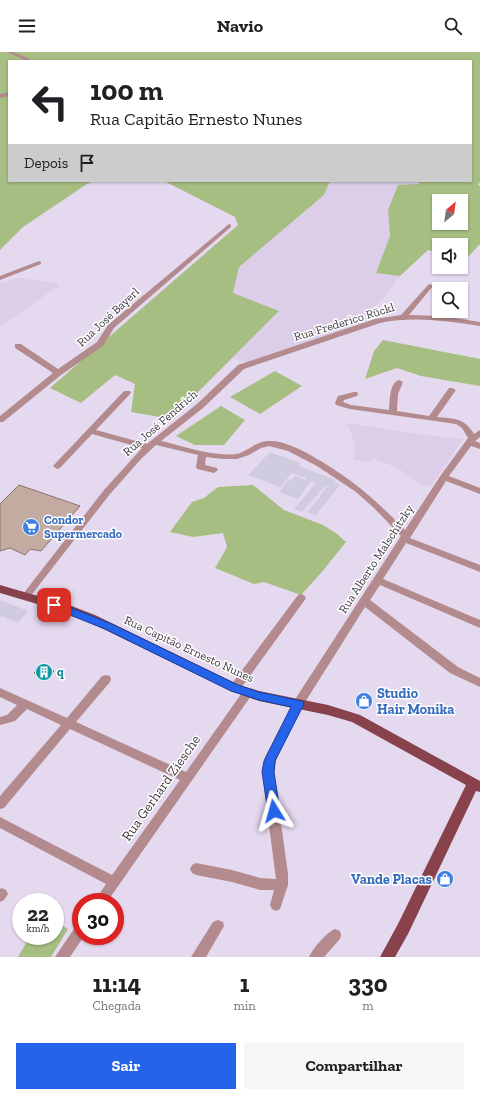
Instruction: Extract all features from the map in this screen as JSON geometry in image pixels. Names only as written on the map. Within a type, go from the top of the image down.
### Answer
[{"type":"main road","name":"Rua Capitão Ernesto Nunes","points":[[0,589],[26,596],[91,618],[248,693],[328,710],[356,718],[477,785]]},
{"type":"main road","points":[[387,957],[477,785]]},
{"type":"street","points":[[9,52],[28,60]]},
{"type":"street","name":"Rua José Bayerl","points":[[0,420],[58,373],[100,344],[111,327],[229,226]]},
{"type":"street","points":[[0,278],[39,263]]},
{"type":"street","points":[[404,316],[430,286]]},
{"type":"street","name":"Rua Frederico Rückl","points":[[241,367],[378,322],[404,316],[479,321]]},
{"type":"street","points":[[18,346],[58,373]]},
{"type":"street","name":"Rua José Fendrich","points":[[26,596],[107,492],[152,445],[200,406],[241,367]]},
{"type":"street","points":[[393,413],[394,394],[399,382]]},
{"type":"street","points":[[431,419],[452,390]]},
{"type":"street","points":[[57,466],[127,393]]},
{"type":"street","points":[[354,394],[341,398],[339,403],[350,407],[463,424],[480,446]]},
{"type":"street","points":[[90,431],[152,445],[202,454],[233,457],[242,455],[256,446],[265,443],[280,444],[314,461],[369,498],[405,538],[480,569]]},
{"type":"street","name":"Rua Alberto Malschitzky","points":[[276,905],[282,885],[282,865],[268,767],[273,752],[298,704],[444,477],[473,438]]},
{"type":"street","points":[[202,454],[200,467],[214,470]]},
{"type":"street","points":[[444,477],[480,491]]},
{"type":"street","points":[[379,580],[480,624]]},
{"type":"street","points":[[235,688],[301,598]]},
{"type":"street","points":[[365,602],[450,667],[480,683]]},
{"type":"street","points":[[0,804],[106,679]]},
{"type":"street","points":[[0,692],[188,778]]},
{"type":"street","name":"Rua Gerhard Ziesche","points":[[106,893],[248,693]]},
{"type":"street","points":[[0,721],[11,718],[25,704]]},
{"type":"street","points":[[0,822],[114,882]]},
{"type":"street","points":[[196,868],[260,884],[282,885]]},
{"type":"street","points":[[198,957],[218,926]]},
{"type":"street","points":[[316,957],[335,935]]},
{"type":"street","points":[[62,957],[72,943]]},
{"type":"shaded area","points":[[330,182],[418,182],[421,184],[388,210],[390,236],[376,273],[400,276],[388,293],[358,325],[250,364],[232,358],[279,312],[233,293],[239,267],[324,195]]},
{"type":"shaded area","points":[[18,278],[60,285],[0,327],[0,283]]},
{"type":"shaded area","points":[[347,423],[424,435],[463,439],[431,486],[421,486],[398,468],[374,459],[371,462],[353,460],[356,446]]},
{"type":"shaded area","points":[[270,452],[301,463],[299,466],[336,480],[334,482],[340,485],[315,516],[308,512],[327,487],[325,486],[302,512],[294,509],[316,483],[311,481],[298,499],[279,492],[288,480],[291,481],[295,476],[305,480],[306,478],[292,473],[280,487],[248,475]]},
{"type":"shaded area","points":[[0,600],[28,611],[18,623],[2,616],[0,618]]},
{"type":"green space","points":[[0,52],[480,52],[480,182],[478,185],[480,186],[480,244],[468,257],[468,238],[432,238],[432,251],[428,250],[400,276],[376,273],[390,236],[388,210],[398,185],[420,184],[417,182],[472,182],[472,60],[8,60],[8,182],[92,182],[87,184],[23,227],[0,250]]},
{"type":"green space","points":[[166,182],[330,182],[324,195],[239,267],[233,293],[279,311],[171,419],[131,412],[135,384],[115,375],[81,403],[50,388],[238,225],[235,217]]},
{"type":"green space","points":[[383,340],[480,359],[480,386],[421,376],[397,368],[365,379],[374,351]]},
{"type":"green space","points":[[275,371],[302,386],[260,414],[230,397]]},
{"type":"green space","points":[[221,406],[245,420],[224,445],[195,445],[176,436]]},
{"type":"green space","points":[[253,485],[284,510],[323,525],[336,533],[346,542],[301,595],[264,582],[254,584],[215,568],[227,547],[223,533],[193,537],[170,532],[192,502],[204,498],[218,487]]},
{"type":"green space","points":[[64,927],[68,929],[64,936]]},
{"type":"green space","points":[[25,945],[58,945],[51,957],[18,957]]},
{"type":"building","name":"Condor Supermercado","points":[[19,485],[80,506],[41,551],[30,549],[25,555],[10,548],[0,551],[0,504]]},
{"type":"building","name":"q","points":[[41,665],[54,671],[47,680],[34,673]]},
{"type":"place","name":"Condor Supermercado","points":[[31,527]]},
{"type":"place","name":"q","points":[[44,672]]},
{"type":"place","name":"Studio Hair Monika","points":[[364,701]]},
{"type":"place","name":"Vande Placas","points":[[445,879]]},
{"type":"route","points":[[54,605],[109,626],[220,682],[248,693],[298,704],[269,761],[268,772],[274,811]]}]
